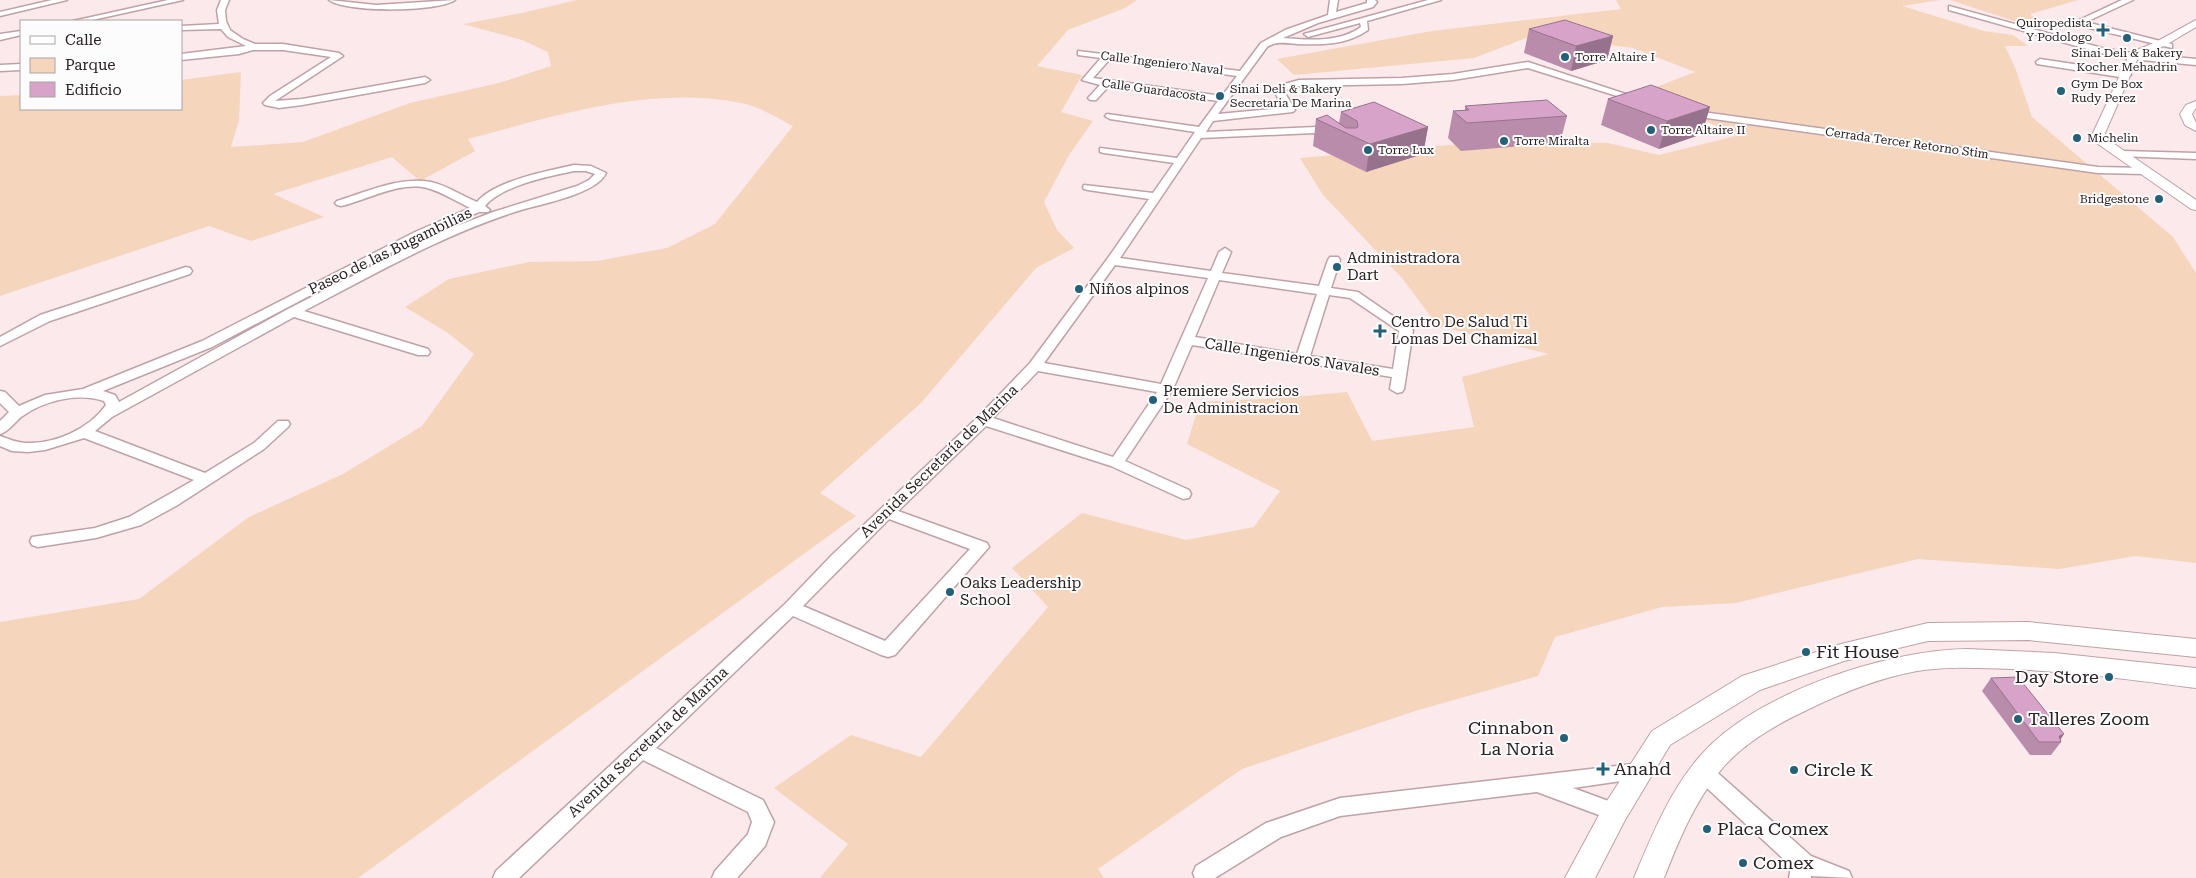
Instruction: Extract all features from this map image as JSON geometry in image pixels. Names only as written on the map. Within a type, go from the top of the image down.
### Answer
[{"type":"main road","points":[[1580,878],[1615,812],[1661,738],[1751,683],[1841,653],[1928,632],[2045,632],[2196,648]]},
{"type":"main road","points":[[2045,632],[2070,642],[2077,651],[2077,659],[2068,663]]},
{"type":"main road","points":[[2104,639],[2096,646],[2096,652],[2105,662],[2119,670]]},
{"type":"main road","points":[[1649,878],[1674,818],[1703,772],[1739,736],[1772,715],[1839,684],[1902,664],[1938,659],[1980,658],[2068,663],[2196,678]]},
{"type":"street","points":[[0,14],[63,0]]},
{"type":"street","points":[[82,20],[179,0]]},
{"type":"street","points":[[225,0],[222,4],[220,17],[224,26],[233,38],[253,48]]},
{"type":"street","points":[[333,0],[358,6],[380,7],[426,4],[451,0]]},
{"type":"street","points":[[1332,16],[1334,0]]},
{"type":"street","name":"Avenida Secretaría de Marina","points":[[504,878],[791,608],[886,512],[983,420],[1034,366],[1112,261],[1203,127],[1264,45],[1332,16],[1370,5],[1373,2],[1371,0]]},
{"type":"street","points":[[1277,38],[1313,33],[1437,0]]},
{"type":"street","points":[[2129,0],[2081,22],[2164,45],[2196,23]]},
{"type":"street","points":[[1952,8],[2135,58],[2196,62]]},
{"type":"street","points":[[1277,38],[1316,41],[1349,37],[1360,33],[1365,28],[1363,19]]},
{"type":"street","points":[[182,28],[224,26]]},
{"type":"street","points":[[2196,33],[2135,58],[2099,133],[2102,141],[2196,206]]},
{"type":"street","points":[[0,38],[19,34]]},
{"type":"street","points":[[182,57],[239,52],[253,48],[283,47],[339,56],[268,103],[279,105],[425,80]]},
{"type":"street","name":"Calle Ingeniero Naval","points":[[1081,52],[1243,74]]},
{"type":"street","name":"Calle Guardacosta","points":[[1108,56],[1087,78],[1091,81],[1224,99]]},
{"type":"street","points":[[2040,62],[2126,75]]},
{"type":"street","points":[[1203,127],[1290,110],[1280,93],[1284,87],[1299,83],[1402,81],[1453,77],[1528,65],[1651,104]]},
{"type":"street","points":[[0,68],[20,67]]},
{"type":"street","points":[[1093,98],[1106,83]]},
{"type":"street","points":[[2196,104],[2190,107],[2186,114],[2189,123],[2196,128]]},
{"type":"street","name":"Cerrada Tercer Retorno Stim","points":[[1680,111],[2098,170],[2145,171]]},
{"type":"street","points":[[1110,116],[1203,127],[1316,130],[1340,146]]},
{"type":"street","points":[[1104,150],[1180,161]]},
{"type":"street","points":[[2122,154],[2196,156]]},
{"type":"street","name":"Paseo de las Bugambilias","points":[[0,430],[8,420],[18,413],[52,398],[88,392],[206,344],[418,234],[478,208],[492,194],[560,170],[587,168],[601,173],[600,177],[594,182],[581,188],[497,214],[435,238],[293,312],[109,413],[83,432],[66,440],[28,448]]},
{"type":"street","points":[[341,203],[400,186],[422,183],[478,208],[497,214]]},
{"type":"street","points":[[1088,187],[1156,197]]},
{"type":"street","points":[[1116,463],[1166,389],[1225,252]]},
{"type":"street","points":[[1302,358],[1334,260]]},
{"type":"street","points":[[1112,261],[1354,295],[1406,330],[1397,389]]},
{"type":"street","points":[[0,342],[45,318],[186,271]]},
{"type":"street","points":[[293,312],[423,352]]},
{"type":"street","name":"Calle Ingenieros Navales","points":[[1186,340],[1398,374]]},
{"type":"street","points":[[1034,366],[1166,389]]},
{"type":"street","points":[[88,392],[102,394],[110,398],[113,405],[109,413]]},
{"type":"street","points":[[0,395],[18,413]]},
{"type":"street","points":[[983,420],[1116,463],[1183,494]]},
{"type":"street","points":[[38,541],[96,533],[135,521],[170,502],[259,446],[283,424]]},
{"type":"street","points":[[83,432],[207,479]]},
{"type":"street","points":[[0,441],[6,445],[28,448]]},
{"type":"street","points":[[0,456],[28,448]]},
{"type":"street","points":[[791,608],[888,650],[981,547],[886,512]]},
{"type":"street","points":[[640,749],[756,806],[763,822],[757,838],[723,878]]},
{"type":"street","points":[[1204,873],[1274,830],[1340,807],[1642,770]]},
{"type":"street","points":[[1703,772],[1801,870],[1841,878]]},
{"type":"street","points":[[1537,784],[1615,812]]},
{"type":"green space","points":[[577,0],[1137,0],[1125,8],[1068,30],[1037,66],[1082,75],[1061,112],[1093,121],[1069,155],[1044,202],[1057,230],[1074,248],[1036,268],[921,403],[820,493],[856,516],[358,878],[0,878],[0,622],[139,599],[249,517],[343,474],[422,426],[474,354],[448,333],[405,307],[449,279],[529,262],[597,261],[667,248],[715,224],[793,126],[748,105],[707,98],[638,100],[569,113],[468,139],[475,151],[420,181],[392,157],[273,194],[324,217],[251,241],[209,226],[0,296],[0,96],[20,95],[20,110],[182,110],[182,80],[241,72],[239,120],[231,147],[303,142],[410,103],[499,83],[551,66],[548,52],[522,40],[463,24]]},
{"type":"green space","points":[[1616,0],[1940,0],[1902,6],[1984,31],[2013,35],[2028,46],[2005,46],[2016,70],[2032,117],[2173,237],[2196,273],[2196,563],[2136,556],[2059,569],[1918,559],[1736,603],[1662,607],[1555,637],[1538,676],[1415,711],[1242,769],[1098,869],[1104,878],[820,878],[848,844],[774,788],[851,735],[921,757],[1048,607],[1012,568],[1082,513],[1186,540],[1254,527],[1280,491],[1187,444],[1200,402],[1283,398],[1347,392],[1372,441],[1474,427],[1462,377],[1549,354],[1438,326],[1402,278],[1323,195],[1300,158],[1494,141],[1608,143],[1659,155],[1736,136],[1646,91],[1695,72],[1633,48],[1534,35],[1474,58],[1294,75],[1277,59],[1432,31],[1621,9]]},
{"type":"green space","points":[[1950,0],[2078,0],[2030,14],[2038,21],[2014,21]]},
{"type":"building","points":[[1565,20],[1613,36],[1576,46],[1529,29]]},
{"type":"building","points":[[1651,85],[1710,107],[1667,121],[1608,99]]},
{"type":"building","points":[[1547,100],[1567,116],[1467,123],[1453,111],[1469,110],[1465,106]]},
{"type":"building","points":[[1374,102],[1428,127],[1370,144],[1316,119],[1327,115],[1346,128],[1356,128],[1358,127],[1357,121],[1341,112]]},
{"type":"building","points":[[2018,677],[2064,734],[2059,736],[2061,742],[2039,742],[1991,678]]},
{"type":"place","name":"Quiropedista Y Podologo","points":[[2103,30]]},
{"type":"place","name":"Sinai Deli & Bakery Kocher Mehadrin","points":[[2127,38]]},
{"type":"place","name":"Torre Altaire I","points":[[1565,57]]},
{"type":"place","name":"Gym De Box Rudy Perez","points":[[2061,91]]},
{"type":"place","name":"Sinai Deli & Bakery Secretaria De Marina","points":[[1220,96]]},
{"type":"place","name":"Torre Altaire II","points":[[1651,130]]},
{"type":"place","name":"Michelin","points":[[2077,138]]},
{"type":"place","name":"Torre Miralta","points":[[1504,141]]},
{"type":"place","name":"Torre Lux","points":[[1368,150]]},
{"type":"place","name":"Bridgestone","points":[[2159,199]]},
{"type":"place","name":"Administradora Dart","points":[[1337,267]]},
{"type":"place","name":"Niños alpinos","points":[[1079,289]]},
{"type":"place","name":"Centro De Salud Ti Lomas Del Chamizal","points":[[1380,331]]},
{"type":"place","name":"Premiere Servicios De Administracion","points":[[1153,400]]},
{"type":"place","name":"Oaks Leadership School","points":[[950,592]]},
{"type":"place","name":"Fit House","points":[[1806,652]]},
{"type":"place","name":"Day Store","points":[[2109,677]]},
{"type":"place","name":"Talleres Zoom","points":[[2018,719]]},
{"type":"place","name":"Cinnabon La Noria","points":[[1564,738]]},
{"type":"place","name":"Anahd","points":[[1603,769]]},
{"type":"place","name":"Circle K","points":[[1794,770]]},
{"type":"place","name":"Placa Comex","points":[[1707,829]]},
{"type":"place","name":"Comex","points":[[1743,863]]}]
